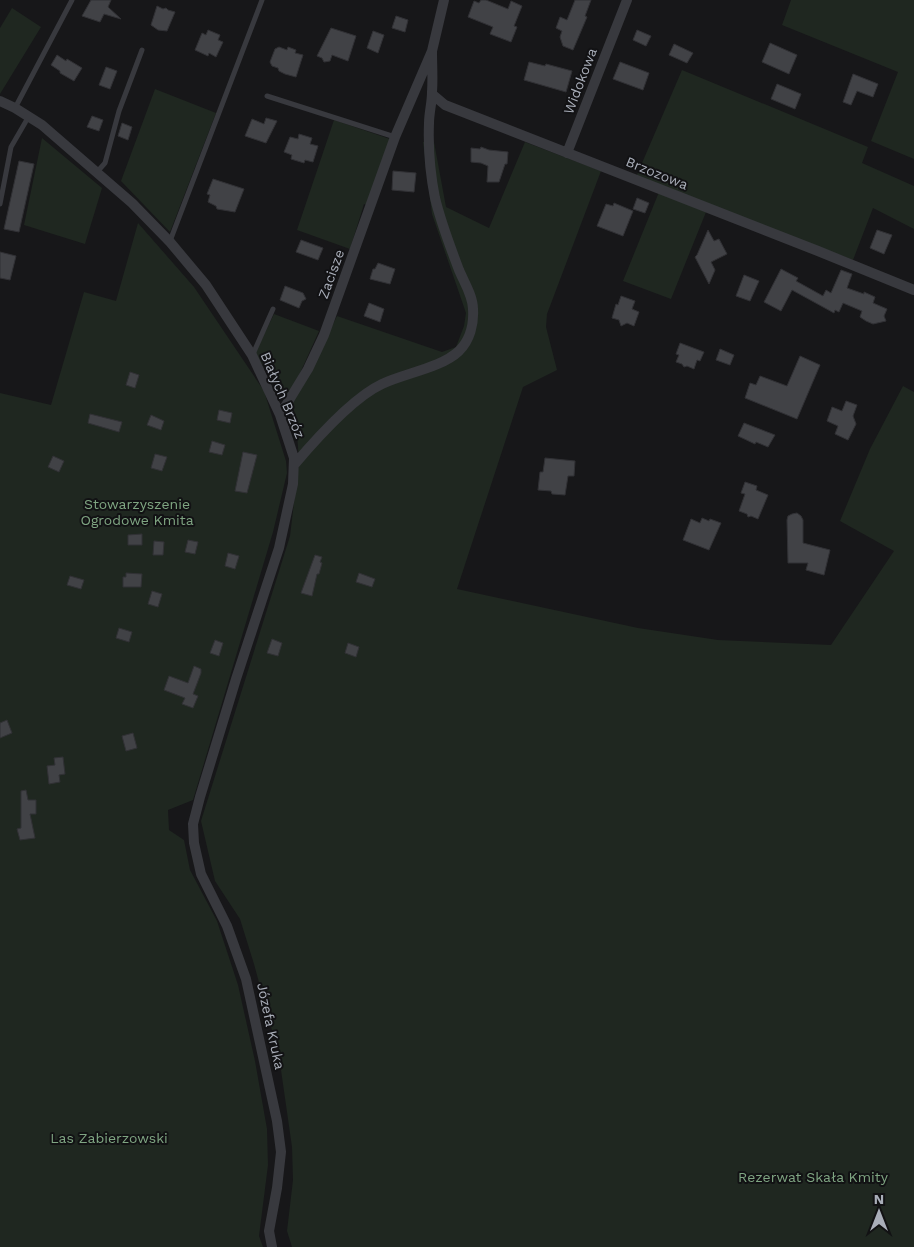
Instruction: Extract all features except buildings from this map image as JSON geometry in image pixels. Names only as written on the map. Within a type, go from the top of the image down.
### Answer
[{"type":"street","name":"Zacisze","points":[[280,415],[308,369],[324,335],[395,137],[432,51],[444,0]]},
{"type":"street","name":"Widokowa","points":[[567,153],[622,20],[627,0]]},
{"type":"street","points":[[294,465],[316,438],[362,396],[381,384],[446,360],[459,351],[470,334],[473,307],[445,234],[431,175],[429,120],[432,94],[432,51]]},
{"type":"street","name":"Brzozowa","points":[[432,94],[445,105],[914,290]]},
{"type":"street","name":"Białych Brzóz","points":[[0,101],[42,125],[132,203],[170,242],[206,285],[252,355],[280,415],[294,458],[293,484],[279,548],[236,679],[194,819]]},
{"type":"street","name":"Józefa Kruka","points":[[194,819],[194,842],[201,874],[227,926],[246,979],[277,1121],[281,1152],[269,1231],[272,1247]]},
{"type":"lane","points":[[14,108],[72,0]]},
{"type":"lane","points":[[170,242],[262,0]]},
{"type":"lane","points":[[97,173],[105,164],[119,111],[142,50]]},
{"type":"lane","points":[[267,96],[395,137]]},
{"type":"lane","points":[[0,204],[11,147],[29,116]]},
{"type":"lane","points":[[252,355],[273,309]]},
{"type":"green space","points":[[791,0],[914,0],[914,159],[871,141],[898,72],[782,25]]},
{"type":"green space","points":[[12,8],[41,27],[0,94],[0,28]]},
{"type":"green space","points":[[682,70],[868,147],[862,163],[914,186],[914,229],[873,208],[853,260],[636,177]]},
{"type":"green space","points":[[155,89],[216,113],[170,232],[121,181]]},
{"type":"green space","points":[[334,120],[390,139],[369,206],[364,204],[350,249],[297,230]]},
{"type":"green space","points":[[42,138],[102,188],[85,244],[24,225]]},
{"type":"green space","name":"Rezerwat Skała Kmity","points":[[423,142],[434,142],[446,207],[489,228],[525,142],[601,171],[547,314],[546,327],[557,370],[523,387],[457,589],[638,628],[718,640],[831,645],[894,551],[840,521],[870,449],[903,386],[914,392],[914,1247],[292,1247],[287,1231],[293,1180],[292,1147],[279,1056],[240,919],[215,881],[201,821],[290,536],[299,461],[297,434],[288,406],[314,363],[337,316],[442,352],[456,347],[464,326],[466,313],[432,214]]},
{"type":"green space","points":[[659,192],[706,212],[671,299],[623,281]]},
{"type":"green space","points":[[138,223],[194,287],[264,391],[286,461],[287,473],[273,532],[193,800],[168,810],[169,830],[184,840],[190,870],[217,921],[238,985],[255,1061],[267,1129],[268,1165],[259,1236],[263,1247],[0,1247],[0,393],[51,405],[84,292],[116,301]]},
{"type":"green space","points":[[274,314],[319,331],[292,391],[283,398],[255,353]]},
{"type":"park label","name":"Stowarzyszenie Ogrodowe Kmita","points":[[137,512]]},
{"type":"park label","name":"Las Zabierzowski","points":[[109,1138]]}]
